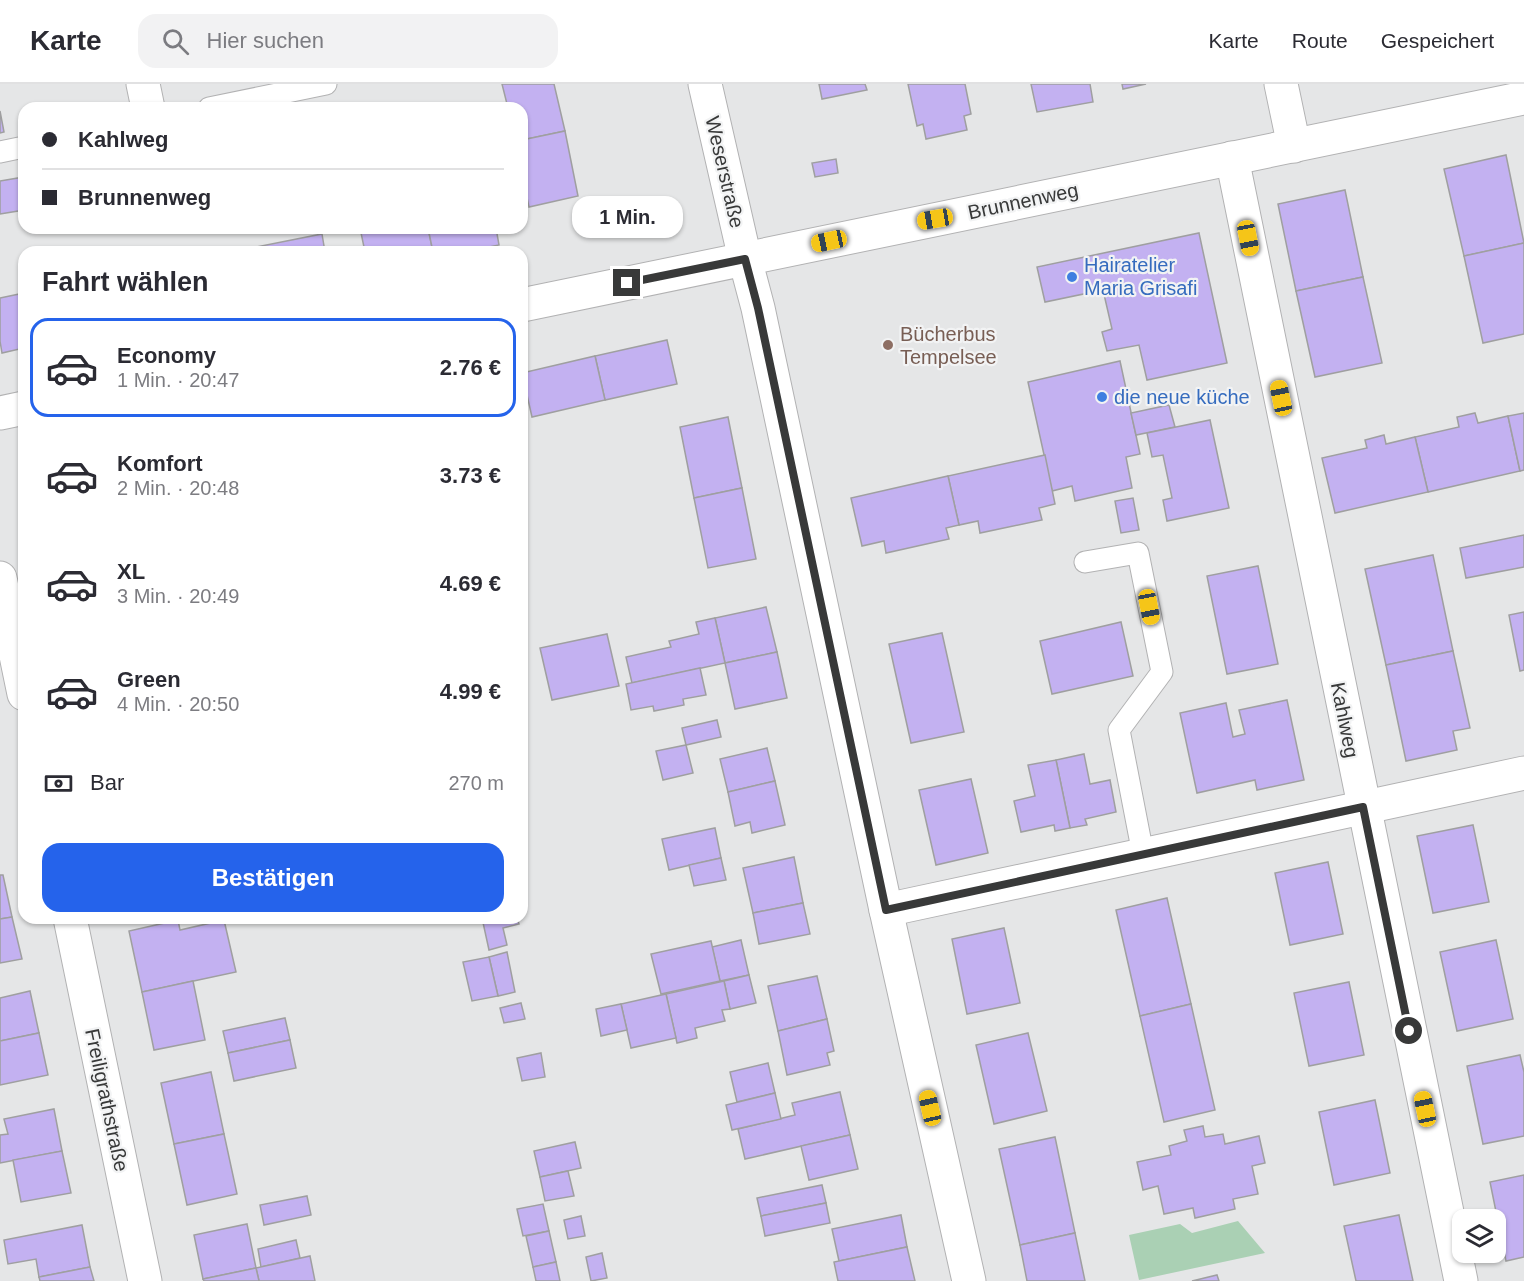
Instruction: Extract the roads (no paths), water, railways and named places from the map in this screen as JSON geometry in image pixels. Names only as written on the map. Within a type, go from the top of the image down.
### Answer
[{"type":"street","points":[[143,84],[147,102]]},
{"type":"street","name":"Weserstraße","points":[[705,84],[758,308],[886,910],[969,1281]]},
{"type":"street","points":[[1281,84],[1294,146]]},
{"type":"street","name":"Brunnenweg","points":[[528,304],[1524,98]]},
{"type":"street","name":"Kahlweg","points":[[1232,158],[1461,1281]]},
{"type":"street","points":[[0,413],[18,409]]},
{"type":"street","points":[[0,578],[18,665]]},
{"type":"street","points":[[886,910],[1524,773]]},
{"type":"street","name":"Freiligrathstraße","points":[[71,924],[145,1281]]},
{"type":"lane","points":[[238,102],[326,84]]},
{"type":"lane","points":[[0,152],[18,148]]},
{"type":"lane","points":[[1084,562],[1138,553],[1145,585],[1162,672],[1119,730],[1143,854]]},
{"type":"place","name":"Hairatelier Maria Grisafi","points":[[1072,277]]},
{"type":"place","name":"Bücherbus Tempelsee","points":[[888,345]]},
{"type":"place","name":"die neue küche","points":[[1102,397]]}]
